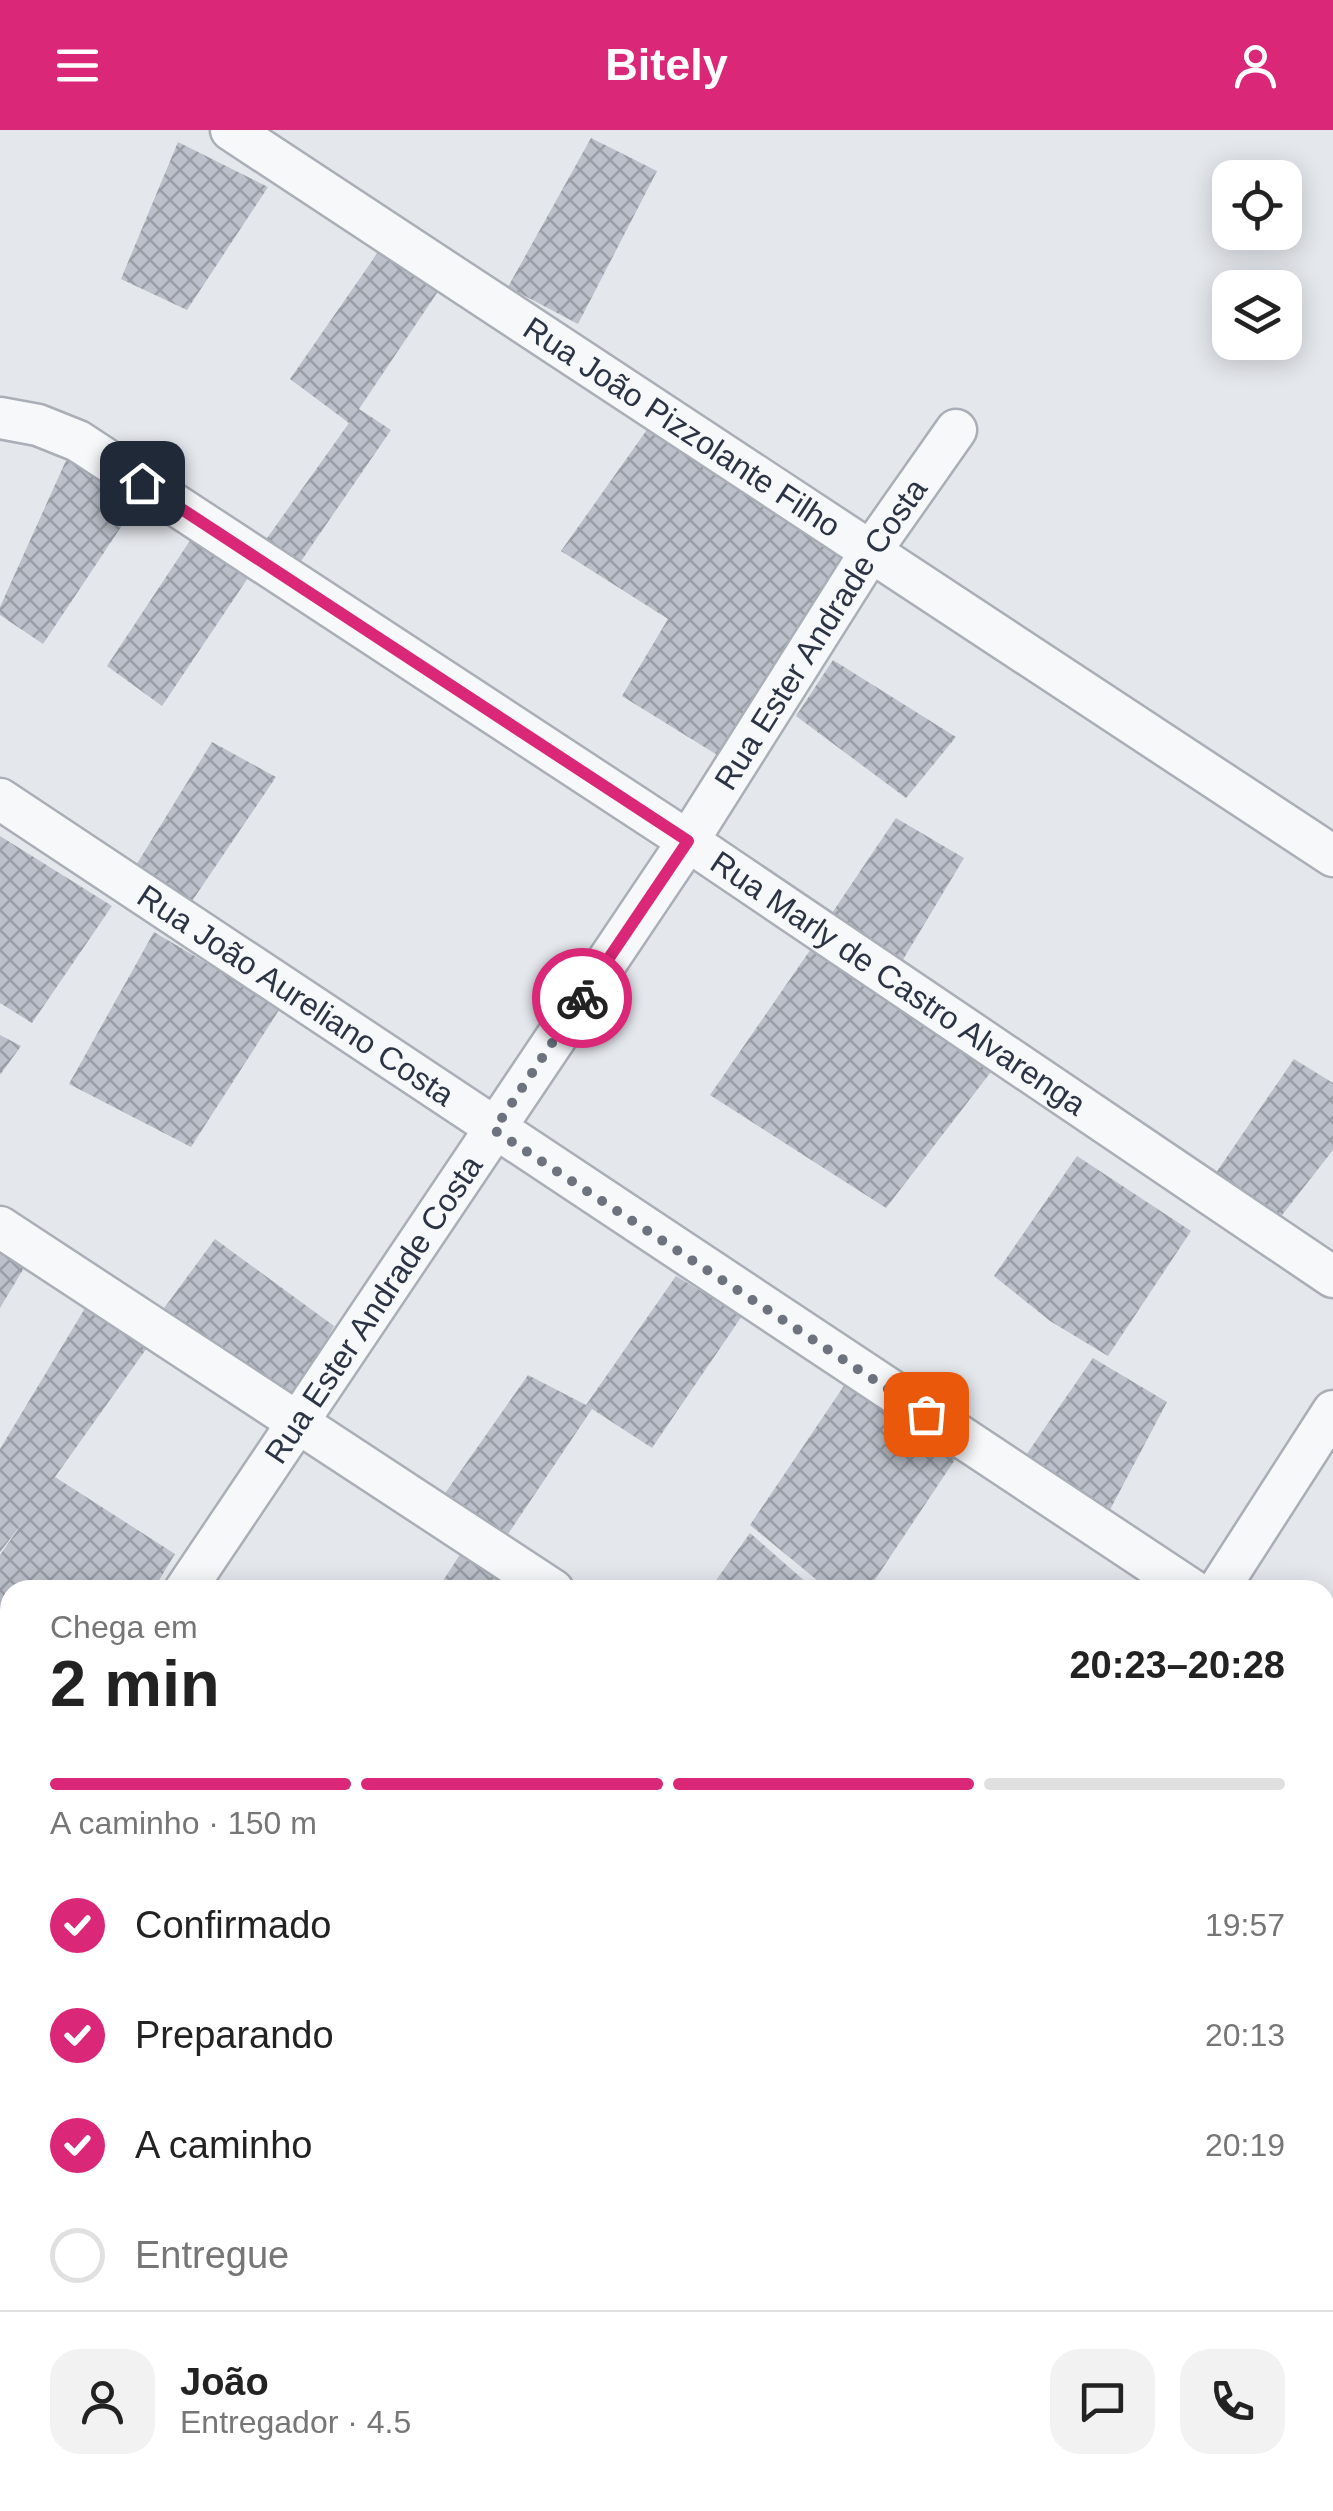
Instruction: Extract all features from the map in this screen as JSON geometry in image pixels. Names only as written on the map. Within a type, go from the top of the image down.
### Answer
[{"type":"street","name":"Rua João Pizzolante Filho","points":[[231,130],[1333,856]]},
{"type":"street","name":"Rua Marly de Castro Alvarenga","points":[[0,418],[38,425],[78,441],[688,841],[1333,1277]]},
{"type":"street","name":"Rua Ester Andrade Costa","points":[[193,1580],[688,841],[871,551],[956,430]]},
{"type":"street","name":"Rua João Aureliano Costa","points":[[0,799],[1177,1580]]},
{"type":"street","points":[[0,1227],[538,1580]]},
{"type":"street","points":[[1224,1580],[1333,1412]]},
{"type":"building","points":[[591,138],[657,171],[578,324],[508,287]]},
{"type":"building","points":[[178,142],[268,187],[187,310],[121,279]]},
{"type":"building","points":[[383,245],[443,284],[359,409],[391,430],[297,567],[265,541],[349,423],[290,379]]},
{"type":"building","points":[[656,417],[861,552],[735,766],[622,696],[668,619],[561,551]]},
{"type":"building","points":[[73,445],[145,491],[43,644],[0,615],[0,607]]},
{"type":"building","points":[[197,530],[256,566],[162,706],[107,666]]},
{"type":"building","points":[[833,660],[956,737],[906,798],[796,716]]},
{"type":"building","points":[[212,742],[276,777],[190,904],[130,875]]},
{"type":"building","points":[[896,818],[964,858],[901,963],[830,916]]},
{"type":"building","points":[[0,836],[112,906],[32,1023],[0,1003]]},
{"type":"building","points":[[154,932],[281,1007],[191,1147],[69,1084]]},
{"type":"building","points":[[815,943],[1004,1055],[886,1208],[710,1095]]},
{"type":"building","points":[[0,1035],[21,1046],[0,1075]]},
{"type":"building","points":[[1294,1059],[1333,1083],[1333,1150],[1275,1224],[1211,1180]]},
{"type":"building","points":[[1077,1156],[1191,1231],[1108,1356],[1050,1321],[994,1276]]},
{"type":"building","points":[[0,1239],[33,1253],[0,1308]]},
{"type":"building","points":[[215,1239],[334,1326],[294,1399],[162,1311]]},
{"type":"building","points":[[676,1276],[742,1316],[652,1448],[592,1409],[502,1543],[441,1499],[528,1375],[586,1405]]},
{"type":"building","points":[[96,1290],[159,1331],[55,1477],[175,1554],[159,1580],[0,1580],[0,1555],[23,1522],[0,1552],[0,1449]]},
{"type":"building","points":[[1093,1358],[1167,1402],[1104,1521],[1022,1461]]},
{"type":"building","points":[[850,1377],[962,1449],[875,1580],[817,1580],[750,1525]]},
{"type":"building","points":[[750,1533],[804,1580],[716,1580]]},
{"type":"building","points":[[472,1536],[515,1580],[443,1580]]},
{"type":"way so far","points":[[582,998],[494,1130],[926,1414]]},
{"type":"route","points":[[142,483],[688,841],[582,998]]}]
